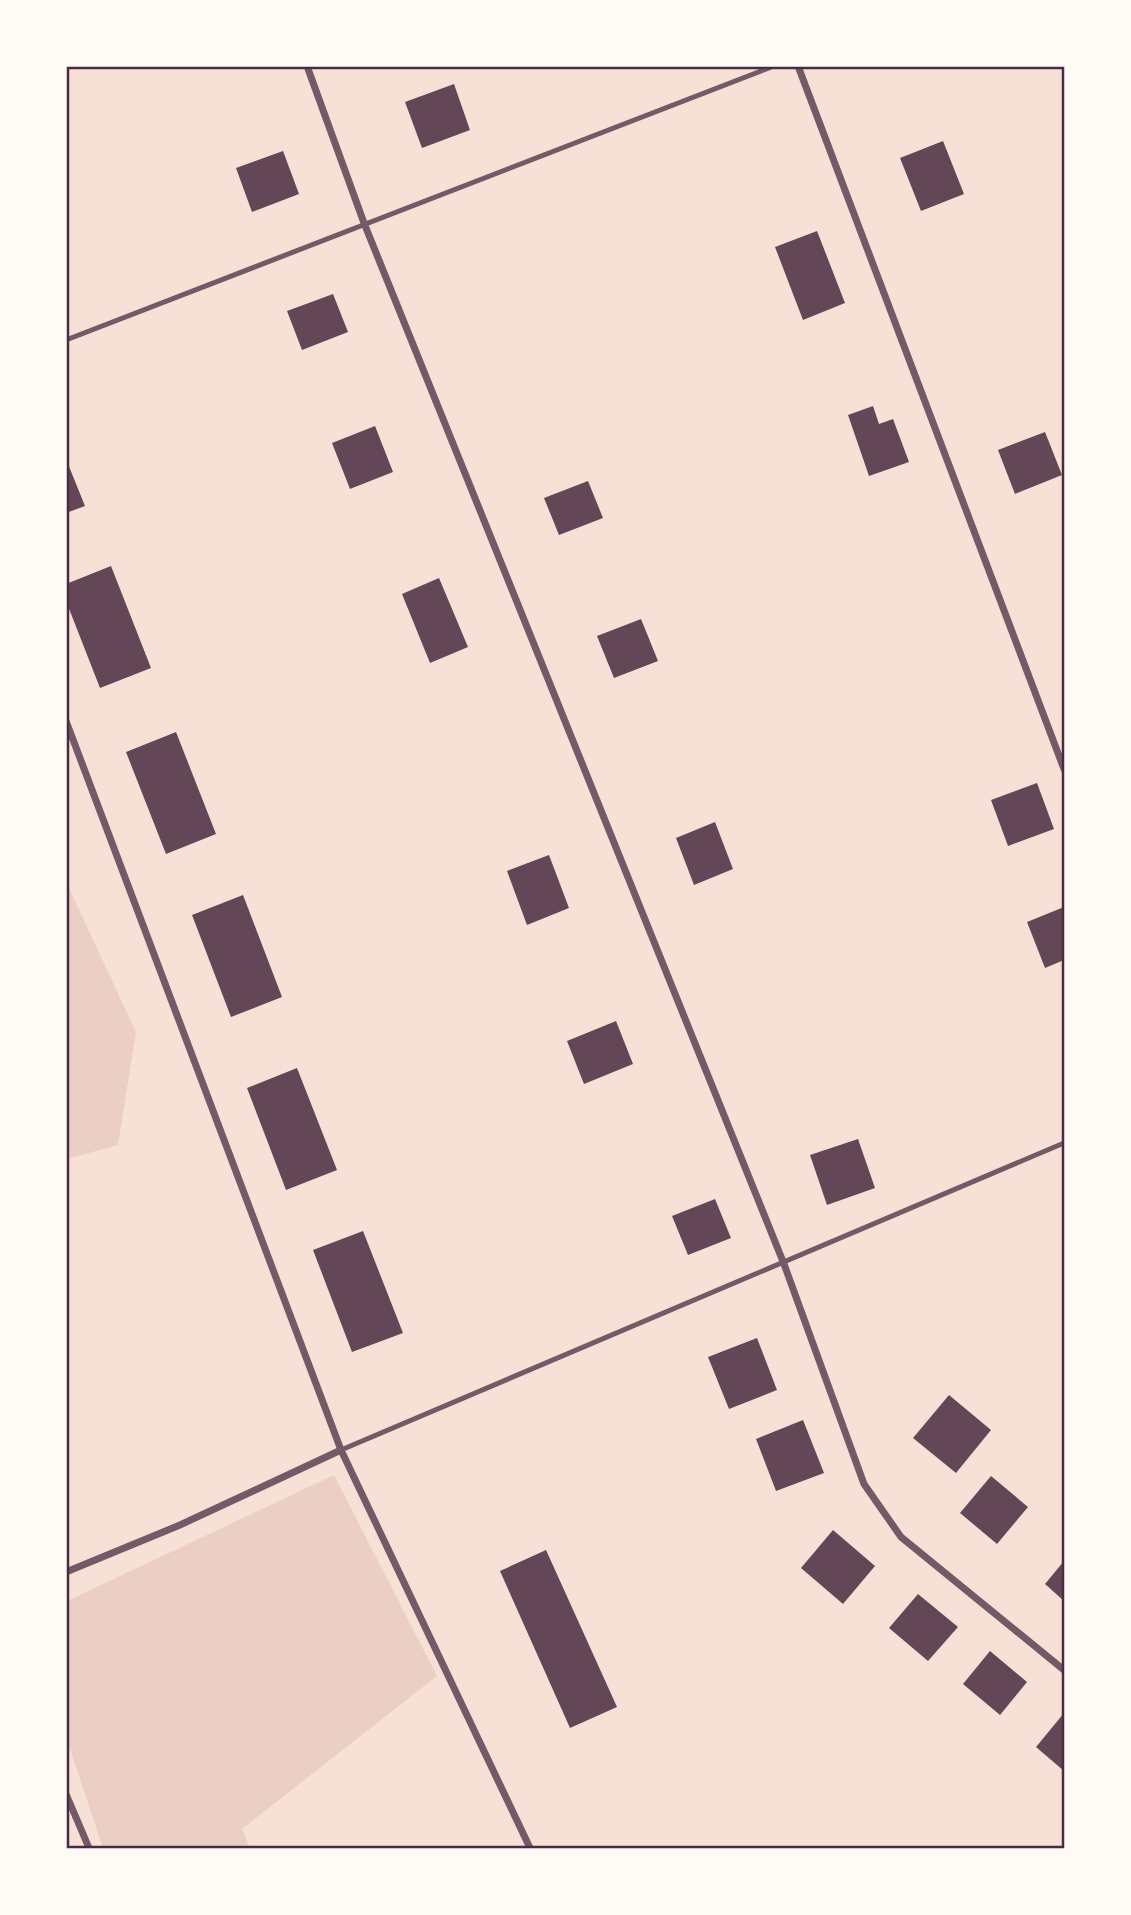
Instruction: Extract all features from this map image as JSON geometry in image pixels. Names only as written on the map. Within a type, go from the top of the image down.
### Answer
[{"type":"street","points":[[307,66],[364,223],[784,1264],[864,1484],[901,1537],[1065,1670]]},
{"type":"street","points":[[797,66],[1065,769]]},
{"type":"street","points":[[66,720],[341,1450],[530,1849]]},
{"type":"street","points":[[66,1572],[180,1525],[341,1450]]},
{"type":"street","points":[[66,1794],[89,1849]]},
{"type":"lane","points":[[66,340],[774,66]]},
{"type":"lane","points":[[341,1450],[1065,1143]]},
{"type":"shaded area","points":[[67,884],[136,1032],[118,1145],[67,1159]]},
{"type":"shaded area","points":[[334,1475],[437,1676],[242,1829],[250,1848],[103,1848],[67,1740],[67,1601]]},
{"type":"building","points":[[454,84],[470,130],[422,148],[405,102]]},
{"type":"building","points":[[943,141],[964,194],[921,211],[900,158]]},
{"type":"building","points":[[283,151],[299,194],[252,212],[236,168]]},
{"type":"building","points":[[817,231],[845,303],[803,320],[775,247]]},
{"type":"building","points":[[333,294],[348,332],[302,350],[287,311]]},
{"type":"building","points":[[873,406],[879,424],[893,419],[909,462],[869,476],[848,415]]},
{"type":"building","points":[[375,426],[393,472],[350,489],[332,443]]},
{"type":"building","points":[[1045,432],[1062,475],[1015,494],[998,450]]},
{"type":"building","points":[[66,459],[85,506],[66,513]]},
{"type":"building","points":[[588,481],[603,518],[559,535],[544,498]]},
{"type":"building","points":[[111,566],[151,668],[100,688],[66,601],[66,584]]},
{"type":"building","points":[[439,578],[468,647],[430,663],[402,594]]},
{"type":"building","points":[[641,619],[658,661],[614,678],[597,636]]},
{"type":"building","points":[[176,732],[216,834],[166,854],[126,752]]},
{"type":"building","points":[[1037,783],[1054,829],[1008,846],[991,800]]},
{"type":"building","points":[[715,822],[733,869],[694,885],[676,838]]},
{"type":"building","points":[[549,855],[569,908],[527,925],[507,871]]},
{"type":"building","points":[[243,895],[282,997],[231,1017],[192,915]]},
{"type":"building","points":[[1064,907],[1064,960],[1045,968],[1027,922]]},
{"type":"building","points":[[616,1021],[633,1064],[584,1084],[567,1041]]},
{"type":"building","points":[[297,1068],[337,1170],[286,1190],[247,1088]]},
{"type":"building","points":[[858,1139],[875,1188],[827,1205],[810,1155]]},
{"type":"building","points":[[715,1199],[731,1238],[688,1255],[672,1216]]},
{"type":"building","points":[[363,1231],[403,1333],[352,1352],[313,1250]]},
{"type":"building","points":[[757,1338],[777,1390],[729,1409],[708,1357]]},
{"type":"building","points":[[949,1395],[991,1430],[956,1473],[913,1438]]},
{"type":"building","points":[[803,1420],[824,1473],[776,1491],[756,1439]]},
{"type":"building","points":[[991,1476],[1028,1507],[997,1544],[960,1513]]},
{"type":"building","points":[[833,1530],[875,1566],[843,1604],[801,1568]]},
{"type":"building","points":[[546,1550],[617,1707],[570,1728],[500,1571]]},
{"type":"building","points":[[1064,1561],[1064,1601],[1045,1584]]},
{"type":"building","points":[[918,1594],[958,1627],[928,1661],[889,1628]]},
{"type":"building","points":[[990,1651],[1027,1682],[1000,1715],[963,1684]]},
{"type":"building","points":[[1064,1713],[1064,1771],[1036,1747]]}]
